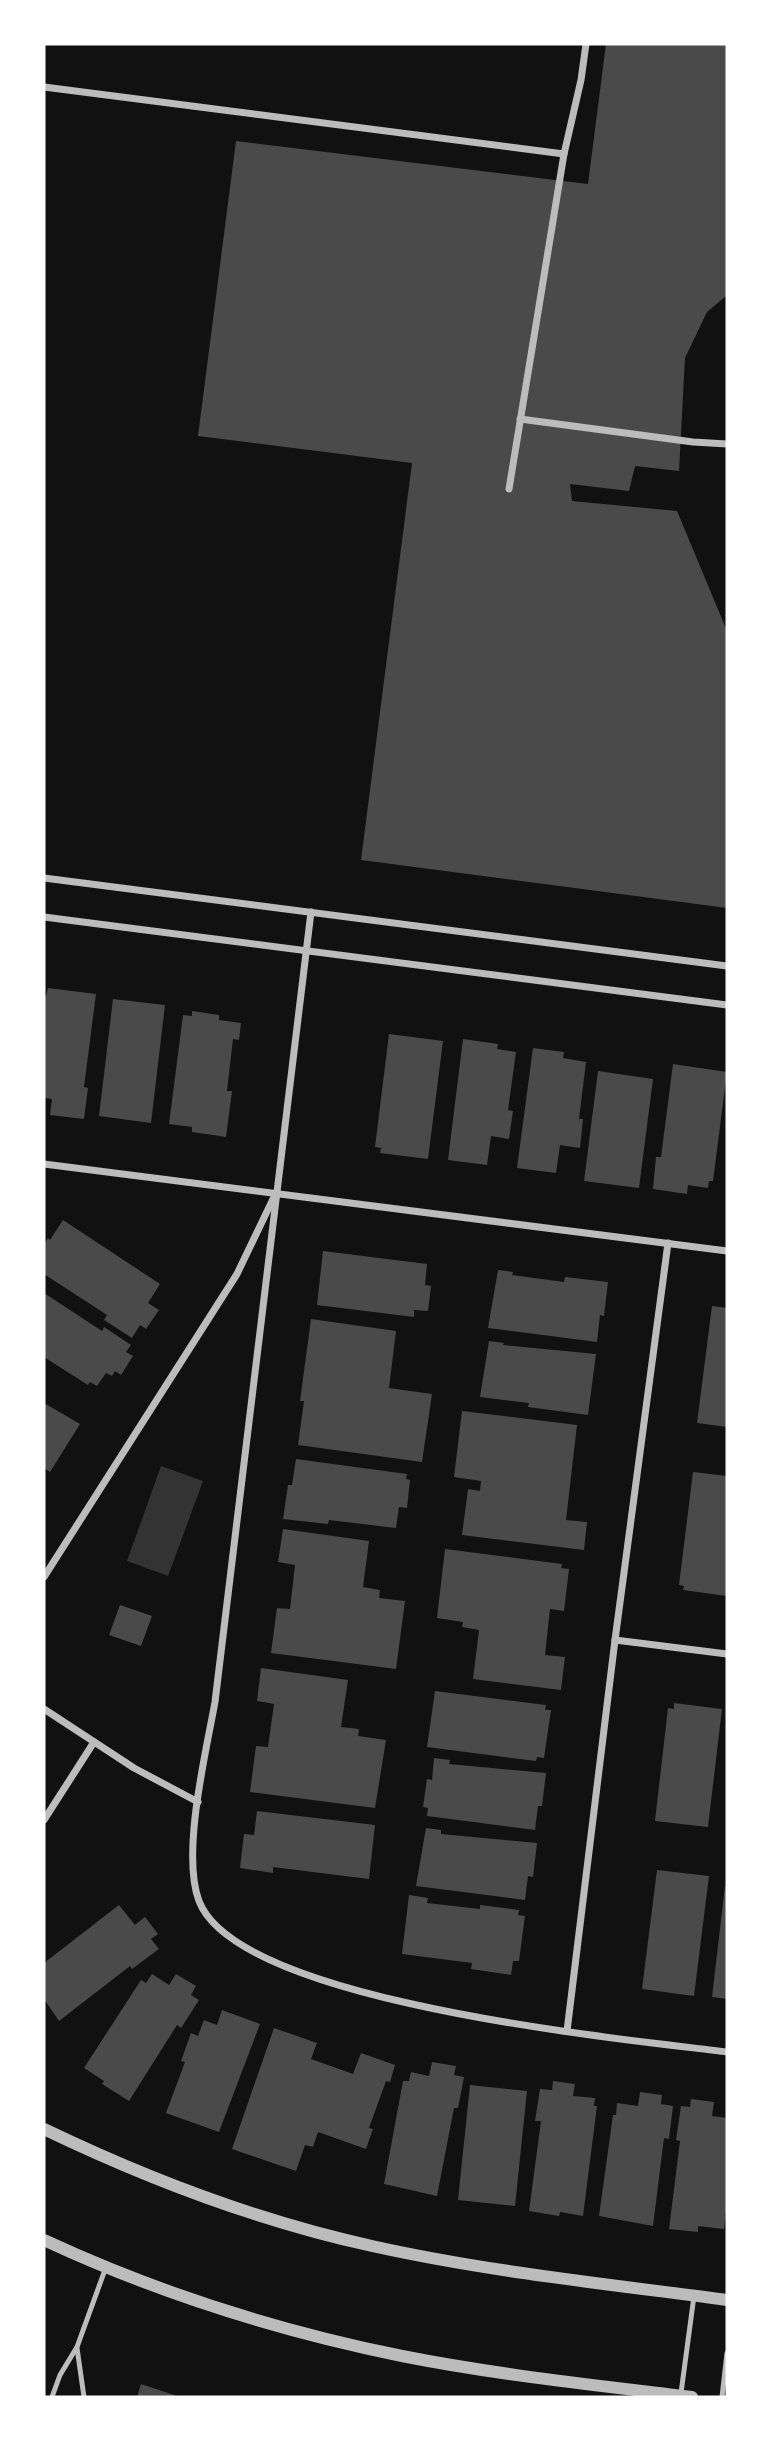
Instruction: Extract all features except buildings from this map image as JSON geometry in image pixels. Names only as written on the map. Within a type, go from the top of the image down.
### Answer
[{"type":"street","points":[[509,489],[586,44]]},
{"type":"street","points":[[44,87],[565,154]]},
{"type":"street","points":[[520,419],[727,444]]},
{"type":"street","points":[[44,878],[727,966]]},
{"type":"street","points":[[311,912],[216,1692],[198,1802],[192,1864],[196,1891],[208,1917],[230,1938],[269,1960],[303,1974],[449,2013],[727,2052]]},
{"type":"street","points":[[44,917],[727,1005]]},
{"type":"street","points":[[44,1164],[727,1251]]},
{"type":"street","points":[[44,1577],[237,1274],[275,1195]]},
{"type":"street","points":[[567,2031],[668,1243]]},
{"type":"street","points":[[615,1640],[727,1654]]},
{"type":"street","points":[[44,1709],[134,1768],[198,1802]]},
{"type":"street","points":[[44,1820],[94,1742]]},
{"type":"street","points":[[44,2129],[184,2190],[321,2234],[447,2261],[727,2301]]},
{"type":"street","points":[[44,2240],[106,2267],[214,2306],[360,2346],[454,2365],[684,2397]]},
{"type":"lane","points":[[52,2397],[60,2375],[77,2347],[106,2267]]},
{"type":"lane","points":[[684,2397],[694,2296]]},
{"type":"lane","points":[[77,2347],[84,2397]]},
{"type":"lane","points":[[722,2397],[727,2353]]},
{"type":"shaded area","points":[[161,1466],[203,1481],[168,1576],[127,1561]]}]
